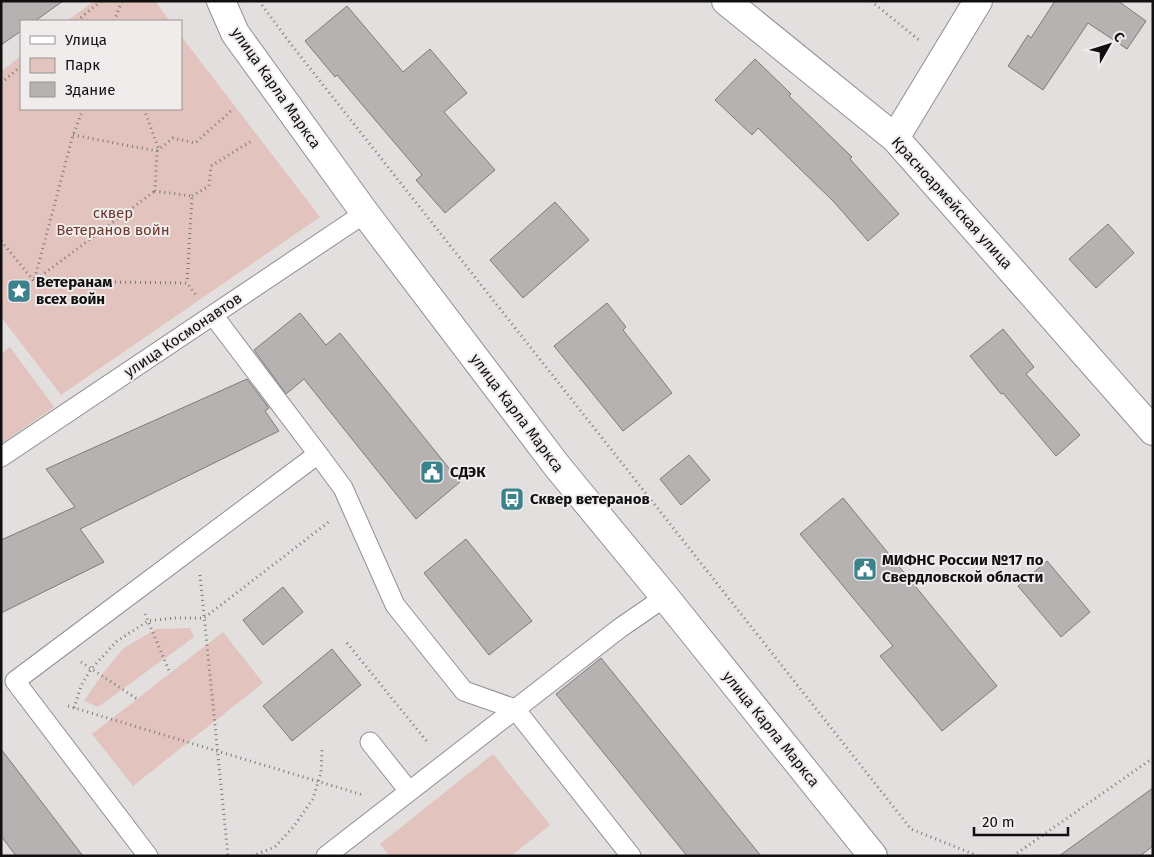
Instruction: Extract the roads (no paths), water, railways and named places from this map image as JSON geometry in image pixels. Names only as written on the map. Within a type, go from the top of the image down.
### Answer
[{"type":"main road","name":"улица Карла Маркса","points":[[222,1],[234,33],[365,213],[557,466],[665,597],[872,856]]},
{"type":"main road","name":"Красноармейская улица","points":[[726,1],[895,138],[1153,431]]},
{"type":"main road","points":[[895,138],[978,1]]},
{"type":"lane","name":"улица Космонавтов","points":[[1,457],[365,213]]},
{"type":"lane","points":[[213,315],[343,488],[394,605],[464,691],[515,710],[631,856]]},
{"type":"lane","points":[[148,856],[15,681],[318,454]]},
{"type":"lane","points":[[326,856],[620,628],[665,597]]},
{"type":"lane","points":[[370,742],[409,791]]},
{"type":"place","name":"Ветеранам всех войн","points":[[19,291]]},
{"type":"place","name":"СДЭК","points":[[432,472]]},
{"type":"place","name":"Сквер ветеранов","points":[[512,499]]},
{"type":"place","name":"МИФНС России №17 по Свердловской области","points":[[865,569]]},
{"type":"park label","name":"сквер Ветеранов войн","points":[[113,222]]}]
